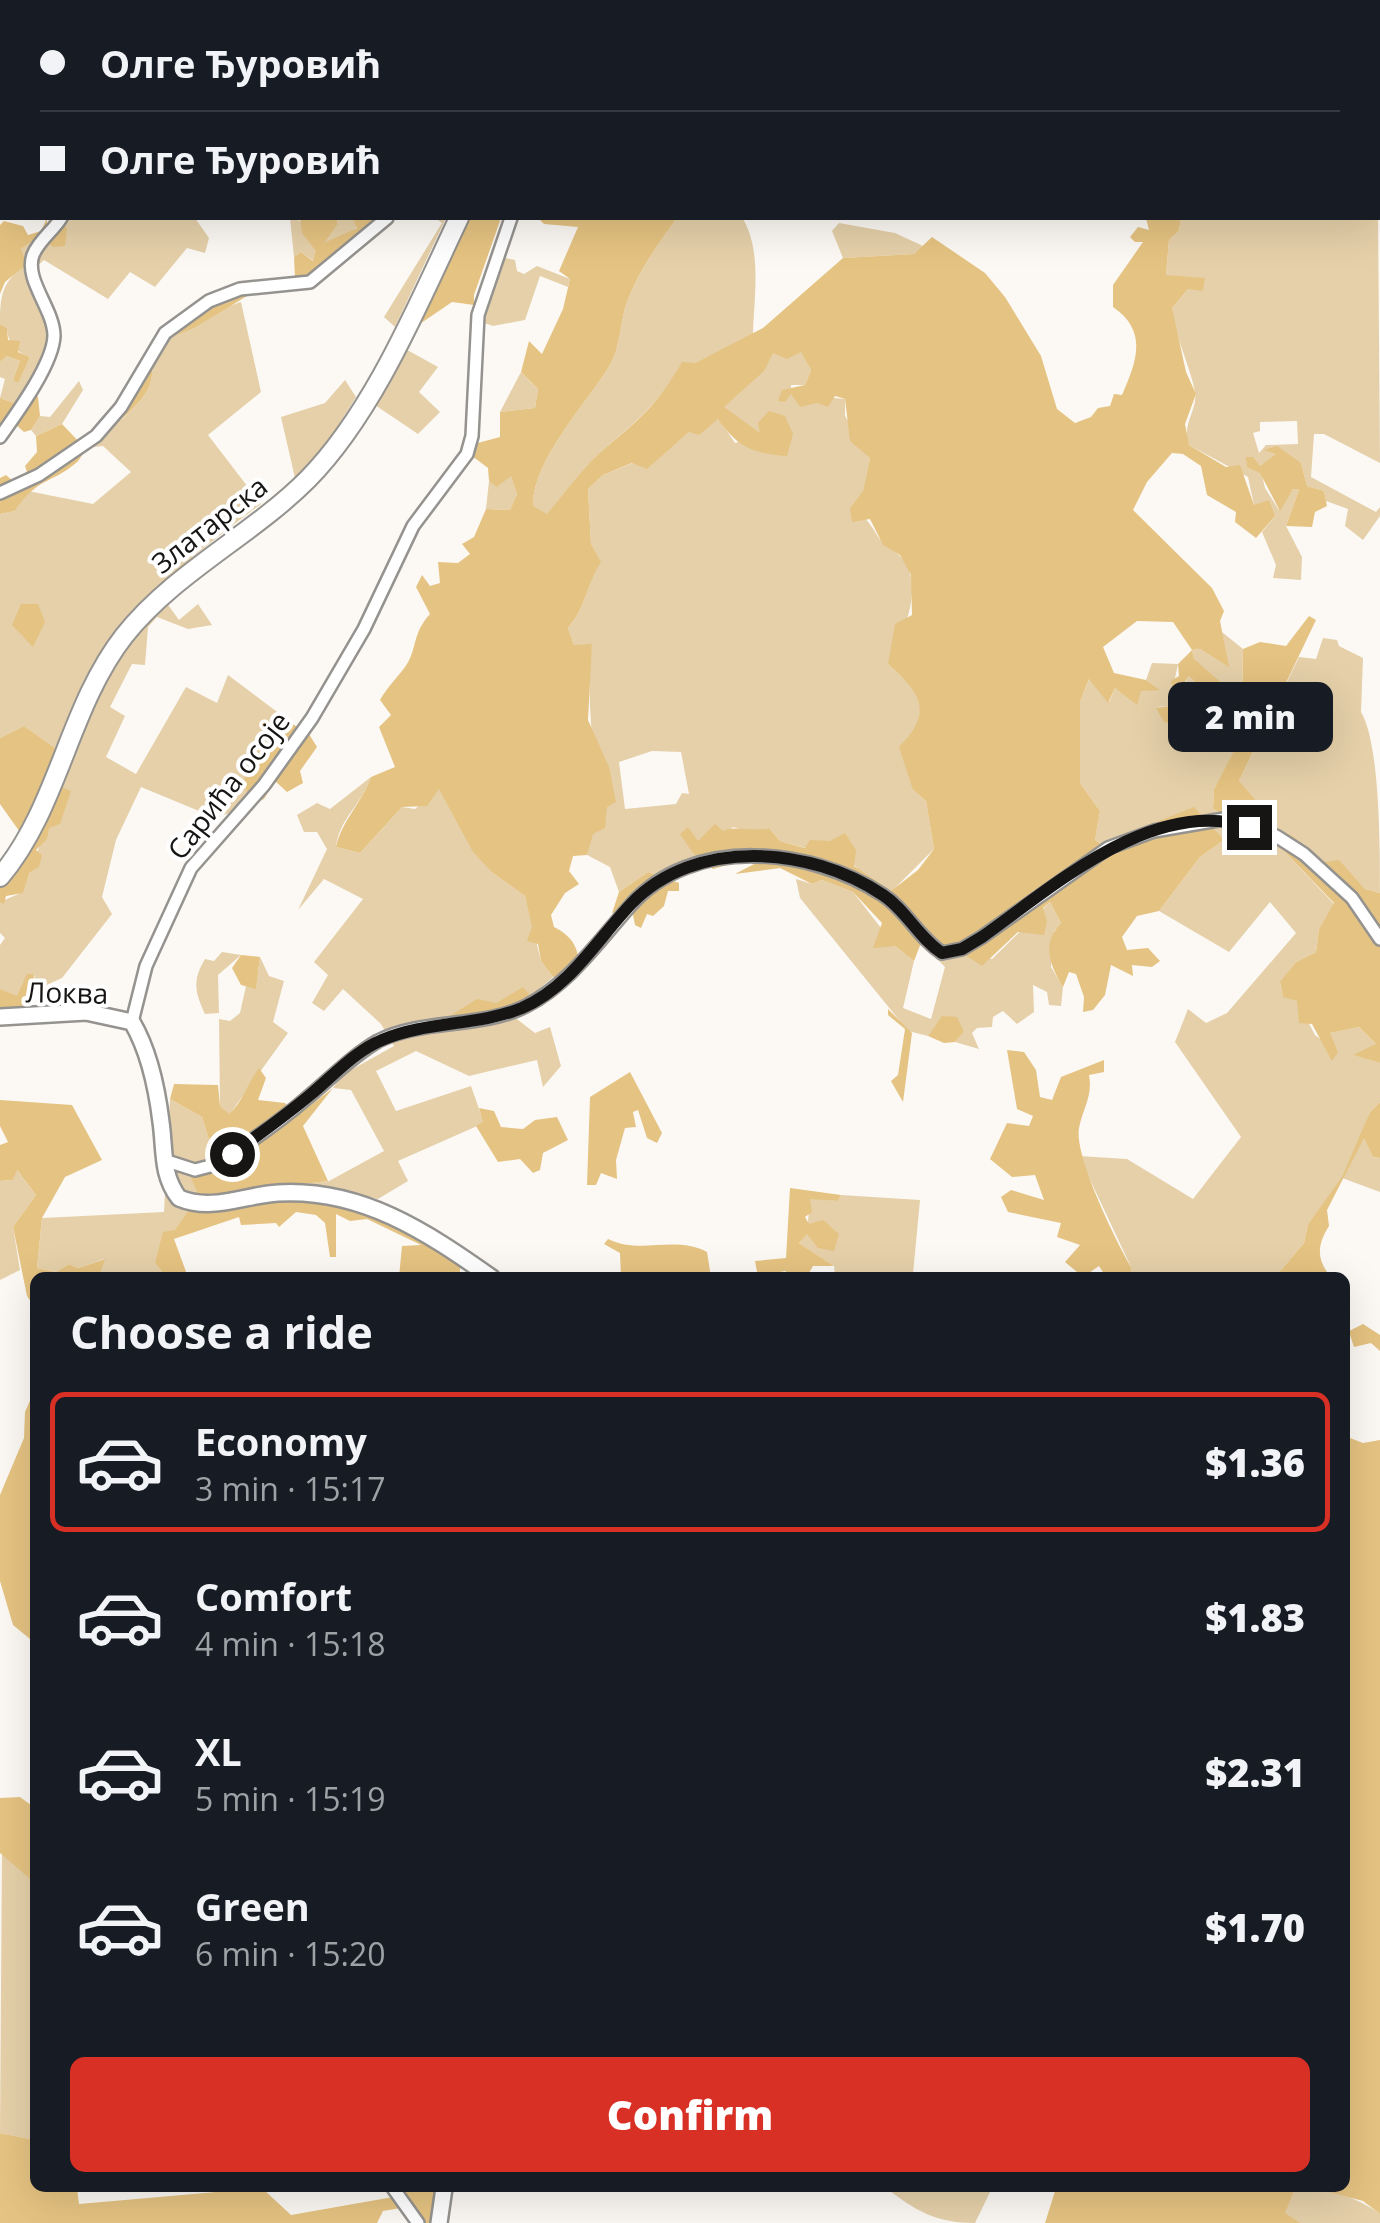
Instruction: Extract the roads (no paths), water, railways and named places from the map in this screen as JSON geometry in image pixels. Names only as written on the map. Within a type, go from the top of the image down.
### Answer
[{"type":"main road","name":"Златарска","points":[[0,877],[34,825],[109,656],[157,601],[292,494],[337,445],[378,378],[458,220]]},
{"type":"street","points":[[0,437],[48,360],[54,340],[53,318],[32,268],[33,255],[59,220]]},
{"type":"street","points":[[0,493],[39,475],[96,436],[120,407],[165,333],[209,301],[240,288],[310,282],[384,220]]},
{"type":"street","name":"Сарића осоје","points":[[132,1022],[146,966],[191,868],[264,785],[312,718],[364,629],[413,526],[467,454],[472,436],[478,315],[510,220]]},
{"type":"street","points":[[164,1160],[195,1170],[214,1165],[380,1040],[523,1007],[570,973],[605,939],[631,904],[658,882],[726,858],[764,854],[832,869],[884,895],[926,942],[942,953],[962,949],[982,937],[1108,848],[1154,832],[1224,819],[1276,836],[1304,854],[1352,898],[1380,939]]},
{"type":"street","name":"Локва","points":[[0,1016],[86,1012],[132,1022]]},
{"type":"street","points":[[132,1022],[146,1052],[161,1120],[168,1184],[179,1198],[194,1204],[277,1193],[338,1198],[407,1220],[483,1272]]},
{"type":"street","points":[[396,2192],[418,2223]]},
{"type":"street","points":[[440,2223],[444,2192]]}]
